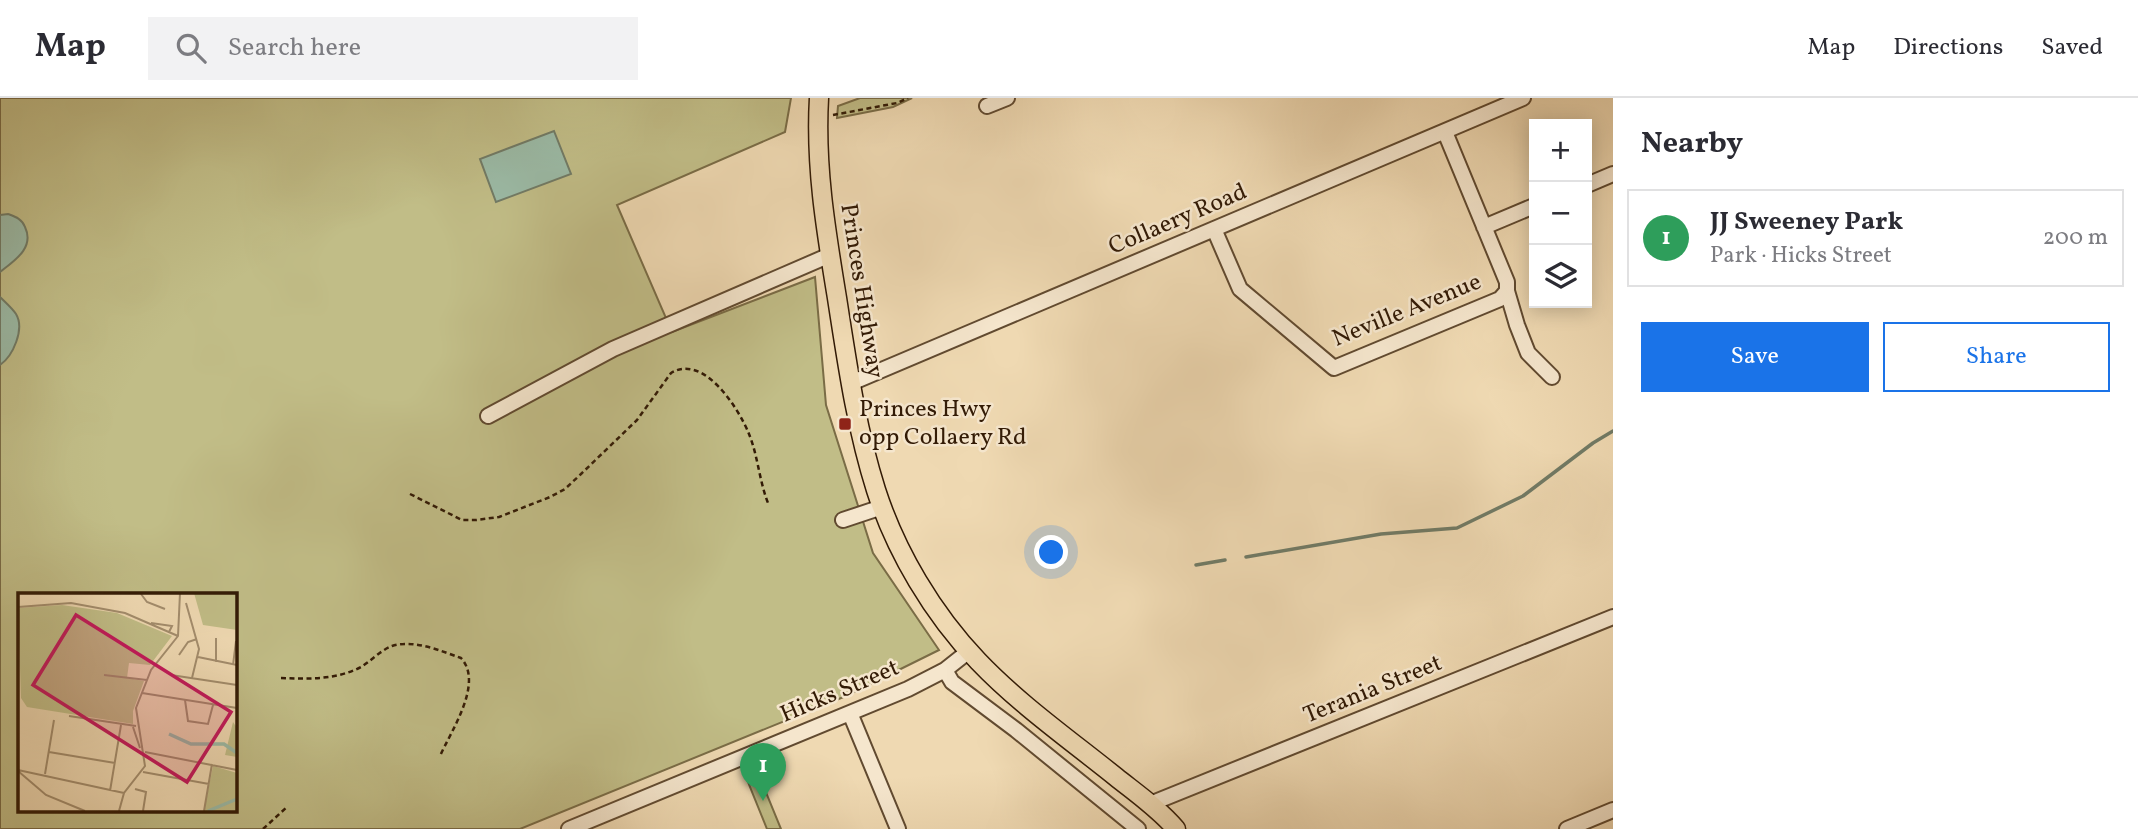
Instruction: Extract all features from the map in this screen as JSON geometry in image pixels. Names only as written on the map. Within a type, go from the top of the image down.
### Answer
[{"type":"main road","name":"Princes Highway","points":[[819,98],[818,159],[823,216],[851,383],[869,467],[882,508],[913,571],[937,609],[969,651],[1005,687],[1150,804],[1176,829]]},
{"type":"street","points":[[987,106],[1007,98]]},
{"type":"street","name":"Collaery Road","points":[[851,383],[1523,98]]},
{"type":"street","name":"Neville Avenue","points":[[1214,229],[1240,289],[1335,368],[1500,299],[1507,291],[1507,282],[1445,132]]},
{"type":"street","points":[[1592,183],[1613,174]]},
{"type":"street","points":[[1484,227],[1529,208]]},
{"type":"street","points":[[488,416],[614,349],[830,255]]},
{"type":"street","points":[[1507,291],[1528,353],[1552,377]]},
{"type":"street","points":[[843,520],[882,508]]},
{"type":"street","name":"Terania Street","points":[[1150,804],[1613,617]]},
{"type":"street","name":"Hicks Street","points":[[569,829],[908,689],[945,670],[969,651]]},
{"type":"street","points":[[945,670],[952,682],[1138,829]]},
{"type":"street","points":[[850,713],[898,829]]},
{"type":"street","points":[[1567,829],[1613,810]]},
{"type":"path","points":[[833,115],[897,103],[908,98]]},
{"type":"path","points":[[410,494],[461,520],[499,517],[550,497],[565,489],[618,439],[637,419],[671,373],[685,368],[708,376],[719,386],[737,412],[754,450],[768,503]]},
{"type":"path","points":[[281,678],[338,676],[357,669],[394,646],[418,646],[461,658],[468,669],[469,694],[440,756]]},
{"type":"path","points":[[263,829],[288,806]]},
{"type":"shaded area","points":[[0,98],[791,98],[785,132],[617,205],[672,332],[815,277],[826,405],[873,553],[939,650],[846,696],[520,829],[0,829]]},
{"type":"shaded area","points":[[860,98],[912,98],[893,107],[837,118],[838,106]]},
{"type":"shaded area","points":[[554,131],[571,174],[496,202],[480,159]]},
{"type":"shaded area","points":[[8,214],[22,222],[27,241],[22,253],[0,272],[0,215]]},
{"type":"shaded area","points":[[0,297],[16,314],[19,327],[13,349],[0,365]]},
{"type":"shaded area","points":[[756,768],[781,829],[767,829],[744,772]]},
{"type":"waterway","points":[[1246,557],[1381,534],[1457,528],[1523,496],[1613,431]]},
{"type":"waterway","points":[[1196,565],[1225,560]]},
{"type":"place","name":"Princes Hwy opp Collaery Rd","points":[[845,424]]},
{"type":"place","name":"JJ Sweeney Park","points":[[763,801]]}]
